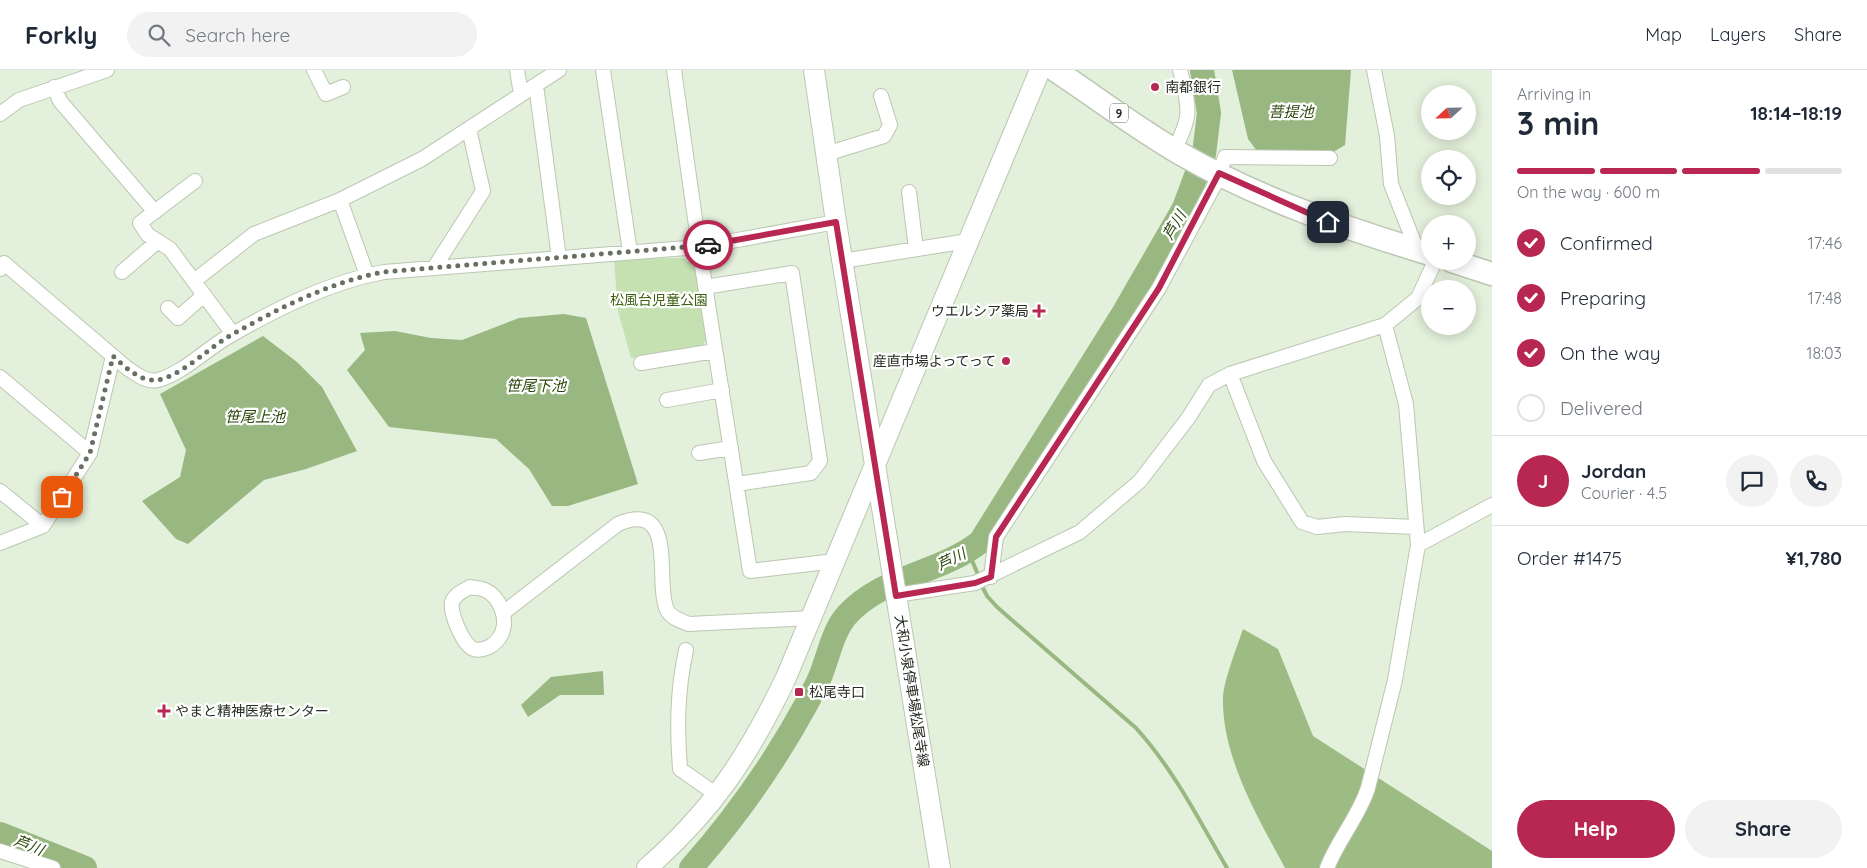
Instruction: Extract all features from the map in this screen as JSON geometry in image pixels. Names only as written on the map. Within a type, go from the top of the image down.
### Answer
[{"type":"main road","name":"9","points":[[1056,70],[1179,152],[1216,172],[1328,222],[1421,253]]},
{"type":"main road","points":[[1476,269],[1492,274]]},
{"type":"street","points":[[0,114],[19,100],[107,70]]},
{"type":"street","points":[[314,70],[326,94],[343,87]]},
{"type":"street","points":[[517,70],[521,94]]},
{"type":"street","points":[[194,281],[254,234],[340,200],[422,159],[559,70]]},
{"type":"street","points":[[603,70],[630,252]]},
{"type":"street","points":[[674,70],[705,287],[750,571],[834,561]]},
{"type":"street","name":"大和小泉停車場松尾寺線","points":[[814,70],[842,261],[940,868]]},
{"type":"street","points":[[647,868],[692,826],[717,795],[737,769],[766,718],[811,618],[1040,70]]},
{"type":"street","points":[[1179,152],[1188,119],[1188,102],[1180,70]]},
{"type":"street","points":[[1374,70],[1388,136],[1391,184],[1421,243]]},
{"type":"street","points":[[536,84],[559,258]]},
{"type":"street","points":[[54,87],[60,101],[155,212]]},
{"type":"street","points":[[826,154],[884,136],[890,125],[881,96]]},
{"type":"street","points":[[434,268],[483,190],[468,129]]},
{"type":"street","points":[[991,577],[996,537],[1159,288],[1225,157],[1330,158]]},
{"type":"street","points":[[195,182],[140,223],[148,235],[170,249],[233,334]]},
{"type":"street","points":[[910,192],[916,249]]},
{"type":"street","points":[[340,200],[366,275]]},
{"type":"street","points":[[0,268],[4,263],[113,356],[144,379],[156,380],[170,376],[233,334],[281,309],[366,275],[699,246],[836,222]]},
{"type":"street","points":[[122,272],[158,241]]},
{"type":"street","points":[[842,261],[968,241]]},
{"type":"street","points":[[896,596],[975,583],[991,577],[1080,532],[1140,481],[1189,417],[1209,385],[1230,374],[1385,325],[1418,298],[1424,270]]},
{"type":"street","points":[[705,287],[792,273],[801,330],[820,461],[811,473],[736,484]]},
{"type":"street","points":[[168,308],[178,318],[204,295]]},
{"type":"street","points":[[1327,868],[1336,846],[1364,800],[1368,788],[1395,680],[1418,545],[1406,404],[1385,325]]},
{"type":"street","points":[[641,363],[715,351]]},
{"type":"street","points":[[0,543],[43,526],[90,453],[113,356]]},
{"type":"street","points":[[1230,374],[1264,461],[1302,522],[1317,527],[1344,524],[1416,527]]},
{"type":"street","points":[[0,377],[90,453]]},
{"type":"street","points":[[667,400],[722,390]]},
{"type":"street","points":[[699,452],[731,448]]},
{"type":"street","points":[[0,491],[43,526]]},
{"type":"street","points":[[1418,545],[1492,505]]},
{"type":"street","points":[[503,613],[618,524],[630,519],[644,520],[656,530],[662,549],[667,611],[675,619],[689,624],[811,618]]},
{"type":"street","points":[[470,588],[485,590],[497,600],[503,613],[504,626],[501,635],[494,645],[483,650],[473,649],[466,643],[456,623],[452,610],[453,600],[459,593],[470,588]]},
{"type":"street","points":[[686,650],[680,680],[677,719],[680,769],[717,795]]},
{"type":"street","points":[[0,851],[24,863],[53,868]]},
{"type":"green space","name":"松風台児童公園","points":[[683,258],[696,267],[706,341],[701,347],[631,358],[618,311],[614,259]]},
{"type":"shaded area","points":[[1243,629],[1278,649],[1313,736],[1492,851],[1492,868],[1285,868],[1253,808],[1235,765],[1224,721],[1223,699],[1225,683]]},
{"type":"water","name":"菩提池","points":[[1232,70],[1351,70],[1345,145],[1332,153],[1257,151],[1248,139]]},
{"type":"water","name":"笹尾下池","points":[[564,314],[586,318],[638,484],[568,506],[552,506],[529,469],[496,439],[389,427],[347,370],[365,350],[360,333],[395,331],[431,338],[462,340],[519,318]]},
{"type":"water","name":"笹尾上池","points":[[263,336],[297,362],[322,387],[357,451],[306,469],[264,480],[188,544],[176,539],[142,501],[180,477],[186,450],[160,394]]},
{"type":"water","points":[[603,671],[604,695],[560,695],[528,717],[521,705],[551,677]]},
{"type":"waterway","name":"芦川","points":[[691,868],[740,808],[782,746],[816,686],[834,636],[847,615],[877,591],[948,561],[980,542],[1124,312],[1184,208],[1204,154],[1209,113],[1202,70]]},
{"type":"waterway","points":[[968,551],[979,577]]},
{"type":"waterway","points":[[981,584],[987,596],[997,607],[1136,728],[1150,744],[1174,778],[1227,868]]},
{"type":"waterway","name":"芦川","points":[[0,834],[85,868]]},
{"type":"way so far","points":[[62,497],[90,453],[113,356],[144,379],[156,380],[170,376],[224,339],[281,309],[360,276],[384,272],[708,245]]},
{"type":"place","name":"南都銀行","points":[[1155,87]]},
{"type":"place","name":"ウエルシア薬局","points":[[1039,311]]},
{"type":"place","name":"産直市場よってって","points":[[1006,361]]},
{"type":"place","name":"松尾寺口","points":[[799,692]]},
{"type":"place","name":"やまと精神医療センター","points":[[164,711]]},
{"type":"route","points":[[708,245],[836,222],[896,596],[975,583],[991,577],[996,537],[1159,288],[1215,184],[1219,173],[1328,222]]}]
